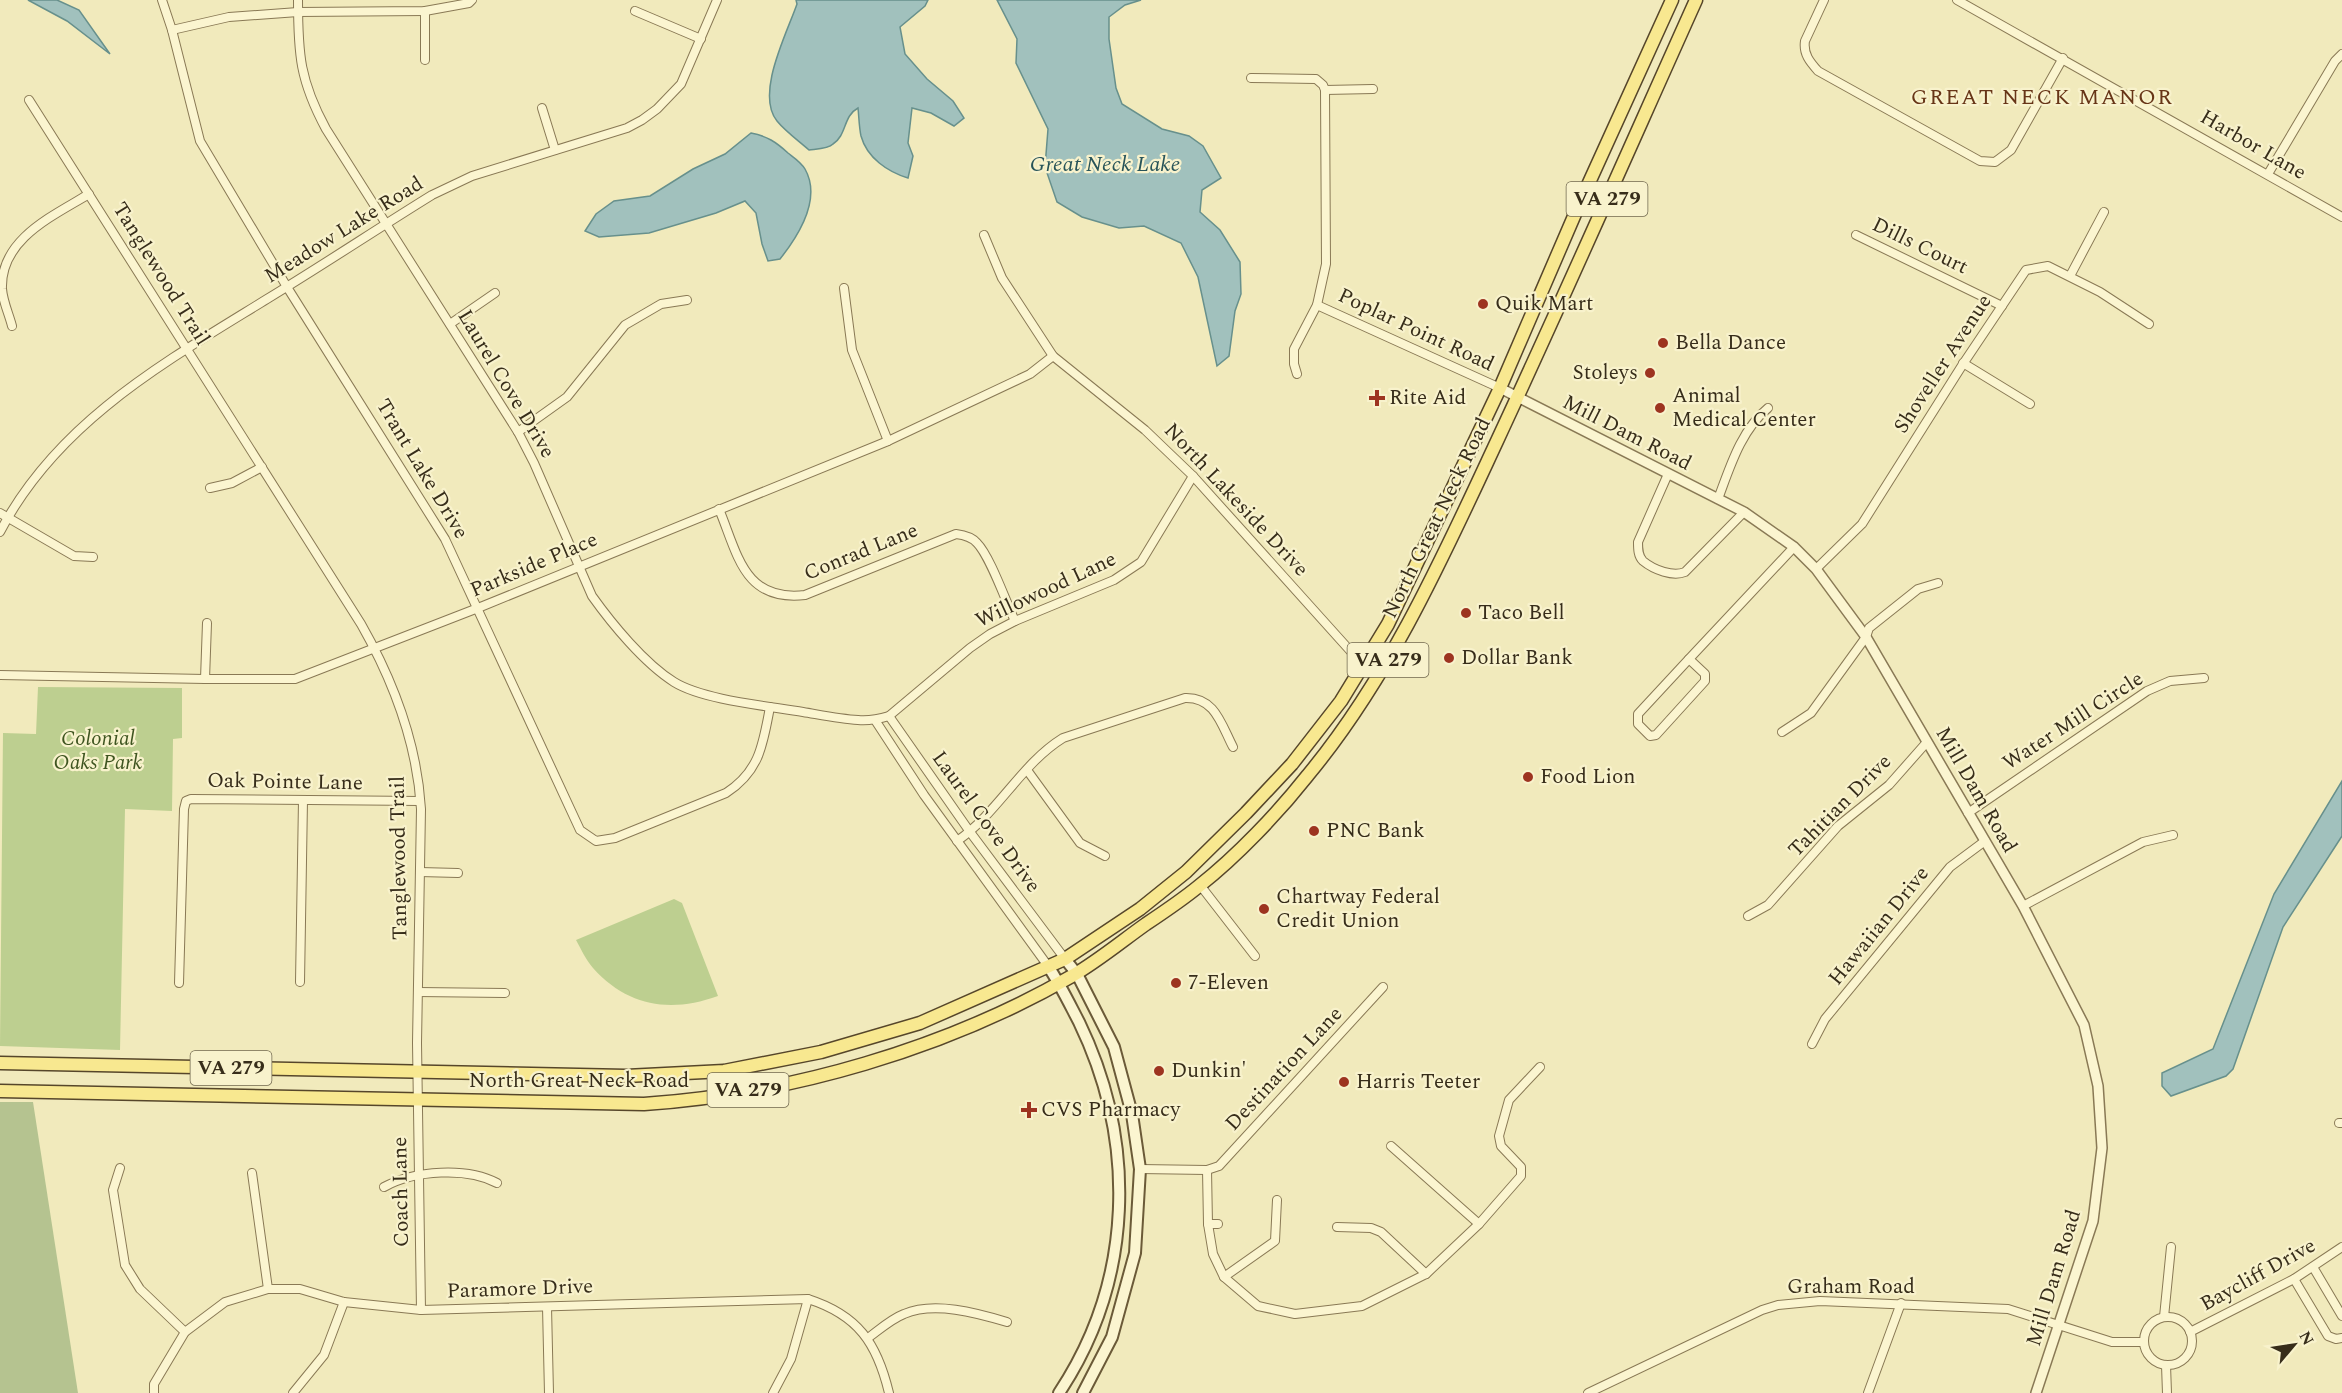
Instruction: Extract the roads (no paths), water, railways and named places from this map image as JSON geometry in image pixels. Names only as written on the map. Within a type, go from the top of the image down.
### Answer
[{"type":"main road","name":"North Great Neck Road","points":[[0,1063],[626,1076],[724,1071],[821,1052],[920,1023],[1065,959],[1140,909],[1194,864],[1292,764],[1341,701],[1364,665],[1410,581],[1500,388],[1578,207],[1672,0]]},
{"type":"main road","name":"North Great Neck Road","points":[[0,1091],[418,1101],[644,1104],[694,1101],[834,1073],[918,1047],[960,1031],[1077,974],[1200,885],[1261,828],[1309,774],[1380,676],[1451,539],[1517,398],[1696,0]]},
{"type":"main road","points":[[1065,959],[1077,974],[1114,1047],[1136,1132],[1140,1169],[1135,1253],[1112,1337],[1083,1393]]},
{"type":"main road","points":[[1048,966],[1060,983],[1090,1046],[1108,1096],[1119,1168],[1119,1224],[1110,1275],[1092,1332],[1059,1393]]},
{"type":"street","name":"Trant Lake Drive","points":[[162,0],[172,30],[200,141],[287,287],[445,539],[580,830],[596,841],[615,838],[718,796],[736,786],[753,768],[764,740],[770,706]]},
{"type":"street","name":"Laurel Cove Drive","points":[[298,0],[300,60],[313,104],[326,129],[518,432],[534,462],[588,590],[602,611],[636,648],[672,681],[698,692],[857,720],[875,720],[889,716],[970,832],[1065,959]]},
{"type":"street","points":[[172,30],[229,17],[298,12],[425,11],[469,3],[472,0]]},
{"type":"street","name":"Meadow Lake Road","points":[[0,532],[4,516],[22,493],[44,466],[92,417],[134,384],[187,349],[454,183],[627,128],[657,109],[681,84],[717,0]]},
{"type":"street","points":[[1824,0],[1805,41],[1804,48],[1809,62],[1818,71],[1980,161],[1995,162],[2011,150],[2063,58]]},
{"type":"street","name":"Harbor Lane","points":[[1957,0],[2342,217]]},
{"type":"street","points":[[424,60],[425,11]]},
{"type":"street","points":[[635,11],[700,39]]},
{"type":"street","points":[[2268,174],[2335,61],[2342,54]]},
{"type":"street","points":[[1251,78],[1316,79],[1325,90],[1373,89]]},
{"type":"street","name":"Poplar Point Road","points":[[1298,374],[1294,364],[1294,349],[1317,305],[1323,284],[1327,252],[1325,90]]},
{"type":"street","name":"Tanglewood Trail","points":[[29,100],[375,649],[404,716],[413,754],[420,801],[418,1072]]},
{"type":"street","points":[[542,108],[555,150]]},
{"type":"street","points":[[12,326],[2,287],[10,256],[24,236],[34,227],[88,194]]},
{"type":"street","points":[[2070,276],[2104,212]]},
{"type":"street","name":"North Lakeside Drive","points":[[984,235],[1002,278],[1053,356],[1145,430],[1193,476],[1364,665],[1380,676]]},
{"type":"street","name":"Dills Court","points":[[1856,235],[2002,306]]},
{"type":"street","name":"Shoveller Avenue","points":[[1816,569],[1862,524],[1963,363],[2026,270],[2048,266],[2070,276],[2149,324]]},
{"type":"street","points":[[844,288],[852,350],[888,441]]},
{"type":"street","points":[[450,324],[495,293]]},
{"type":"street","points":[[518,432],[567,397],[624,325],[660,304],[687,300]]},
{"type":"street","name":"Poplar Point Road","points":[[1317,305],[1500,388]]},
{"type":"street","name":"Parkside Place","points":[[0,675],[295,679],[478,608],[888,441],[1030,374],[1053,356]]},
{"type":"street","points":[[1963,363],[2030,404]]},
{"type":"street","name":"Mill Dam Road","points":[[1500,388],[1744,512],[1794,547],[1816,569],[1866,637],[2023,906],[2084,1025],[2098,1086],[2102,1148],[2093,1221],[2036,1393]]},
{"type":"street","points":[[1718,499],[1743,439],[1768,408]]},
{"type":"street","points":[[210,488],[232,483],[262,467]]},
{"type":"street","points":[[1668,474],[1638,542],[1638,553],[1644,561],[1669,574],[1678,575],[1685,572],[1744,512]]},
{"type":"street","name":"Willowood Lane","points":[[889,716],[970,648],[1015,621],[1114,580],[1142,562],[1193,476]]},
{"type":"street","name":"Conrad Lane","points":[[719,509],[750,579],[775,594],[790,597],[805,595],[956,534],[965,536],[977,542],[984,553],[1015,621]]},
{"type":"street","points":[[4,516],[74,556],[93,557]]},
{"type":"street","points":[[1689,659],[1704,674],[1705,681],[1656,735],[1650,736],[1638,724],[1638,714],[1689,659],[1794,547]]},
{"type":"street","points":[[1782,732],[1811,713],[1866,637],[1869,628],[1918,589],[1938,583]]},
{"type":"street","points":[[205,679],[207,623]]},
{"type":"street","name":"Water Mill Circle","points":[[1968,813],[2147,691],[2170,681],[2204,678]]},
{"type":"street","points":[[957,841],[970,832],[1052,745],[1063,738],[1185,698],[1196,698],[1206,701],[1233,747]]},
{"type":"street","name":"Laurel Cove Drive","points":[[875,720],[957,841],[1048,966]]},
{"type":"street","name":"Tahitian Drive","points":[[1748,916],[1768,906],[1838,826],[1889,785],[1927,742]]},
{"type":"street","points":[[1027,770],[1080,843],[1105,856]]},
{"type":"street","name":"Oak Pointe Lane","points":[[179,982],[186,801],[191,799],[420,801]]},
{"type":"street","points":[[300,982],[303,800]]},
{"type":"street","points":[[2023,906],[2143,842],[2173,836]]},
{"type":"street","name":"Hawaiian Drive","points":[[1812,1044],[1825,1019],[1950,867],[1985,841]]},
{"type":"street","points":[[420,872],[458,873]]},
{"type":"street","points":[[1200,885],[1255,956]]},
{"type":"street","name":"Destination Lane","points":[[1207,1170],[1219,1166],[1383,987]]},
{"type":"street","points":[[418,992],[505,993]]},
{"type":"street","points":[[1140,1169],[1207,1170],[1208,1224],[1213,1254],[1224,1277],[1258,1306],[1295,1314],[1362,1306],[1426,1274],[1479,1224],[1521,1176],[1521,1167],[1501,1146],[1499,1136],[1509,1100],[1540,1067]]},
{"type":"street","name":"Coach Lane","points":[[418,1072],[421,1310]]},
{"type":"street","points":[[1391,1146],[1479,1224]]},
{"type":"street","points":[[120,1168],[113,1190],[125,1264],[140,1289],[185,1332]]},
{"type":"street","points":[[252,1173],[268,1289]]},
{"type":"street","points":[[384,1187],[397,1180],[419,1175],[474,1173],[497,1183]]},
{"type":"street","points":[[1224,1277],[1275,1241],[1277,1200]]},
{"type":"street","points":[[1208,1224],[1218,1224]]},
{"type":"street","points":[[1337,1227],[1371,1228],[1381,1232],[1426,1274]]},
{"type":"street","points":[[2167,1393],[2166,1365],[2153,1360],[2145,1349],[2144,1342],[2149,1325],[2164,1317],[2171,1247]]},
{"type":"street","name":"Baycliff Drive","points":[[2190,1332],[2295,1279],[2342,1247]]},
{"type":"street","points":[[2313,1267],[2342,1316]]},
{"type":"street","points":[[2295,1279],[2328,1336],[2336,1339],[2342,1338]]},
{"type":"street","name":"Paramore Drive","points":[[154,1393],[154,1384],[185,1332],[225,1302],[268,1289],[300,1289],[344,1302],[421,1310],[808,1299],[826,1305],[846,1316],[868,1338],[882,1365],[889,1393]]},
{"type":"street","points":[[773,1393],[791,1359],[808,1299]]},
{"type":"street","name":"Graham Road","points":[[1588,1393],[1721,1329],[1778,1305],[1820,1300],[2008,1309],[2059,1325]]},
{"type":"street","points":[[292,1393],[324,1355],[344,1302]]},
{"type":"street","points":[[1868,1393],[1901,1303]]},
{"type":"street","points":[[547,1306],[549,1393]]},
{"type":"street","points":[[868,1338],[902,1314],[922,1308],[976,1312],[1007,1322]]},
{"type":"street","name":"Baycliff Drive","points":[[2164,1317],[2183,1322],[2190,1332],[2191,1346],[2185,1358],[2166,1365]]},
{"type":"street","points":[[2059,1325],[2112,1342],[2144,1342]]},
{"type":"water","points":[[28,0],[57,0],[79,10],[110,54],[67,21]]},
{"type":"water","points":[[796,0],[928,0],[925,6],[900,27],[905,54],[927,79],[953,101],[964,118],[954,126],[931,113],[912,108],[908,143],[913,156],[908,178],[886,168],[868,151],[861,136],[858,108],[853,111],[841,136],[831,146],[822,148],[809,150],[777,121],[771,109],[769,95],[771,80],[780,47],[797,4]]},
{"type":"water","name":"Great Neck Lake","points":[[997,0],[1141,0],[1125,5],[1109,17],[1109,39],[1116,88],[1122,104],[1162,129],[1189,136],[1203,146],[1221,178],[1202,190],[1200,212],[1220,230],[1240,262],[1241,294],[1235,311],[1229,356],[1217,366],[1198,277],[1181,243],[1144,226],[1119,228],[1082,217],[1057,202],[1045,167],[1048,129],[1016,63],[1017,39]]},
{"type":"water","points":[[751,133],[767,138],[779,146],[801,164],[810,180],[810,204],[806,216],[801,228],[780,259],[768,261],[756,213],[745,201],[716,213],[649,233],[599,237],[585,231],[596,214],[614,201],[650,196],[693,169],[725,154]]},
{"type":"water","points":[[2342,781],[2342,836],[2283,927],[2233,1069],[2226,1076],[2171,1096],[2162,1086],[2162,1073],[2213,1049],[2274,894]]},
{"type":"place","name":"Quik Mart","points":[[1483,304]]},
{"type":"place","name":"Bella Dance","points":[[1663,343]]},
{"type":"place","name":"Stoleys","points":[[1650,373]]},
{"type":"place","name":"Rite Aid","points":[[1377,398]]},
{"type":"place","name":"Animal Medical Center","points":[[1660,408]]},
{"type":"place","name":"Taco Bell","points":[[1466,613]]},
{"type":"place","name":"Dollar Bank","points":[[1449,658]]},
{"type":"place","name":"Food Lion","points":[[1528,777]]},
{"type":"place","name":"PNC Bank","points":[[1314,831]]},
{"type":"place","name":"Chartway Federal Credit Union","points":[[1264,909]]},
{"type":"place","name":"7-Eleven","points":[[1176,983]]},
{"type":"place","name":"Dunkin'","points":[[1159,1071]]},
{"type":"place","name":"Harris Teeter","points":[[1344,1082]]},
{"type":"place","name":"CVS Pharmacy","points":[[1029,1110]]},
{"type":"district","name":"GREAT NECK MANOR","points":[[2042,97]]},
{"type":"park label","name":"Colonial Oaks Park","points":[[98,751]]}]
